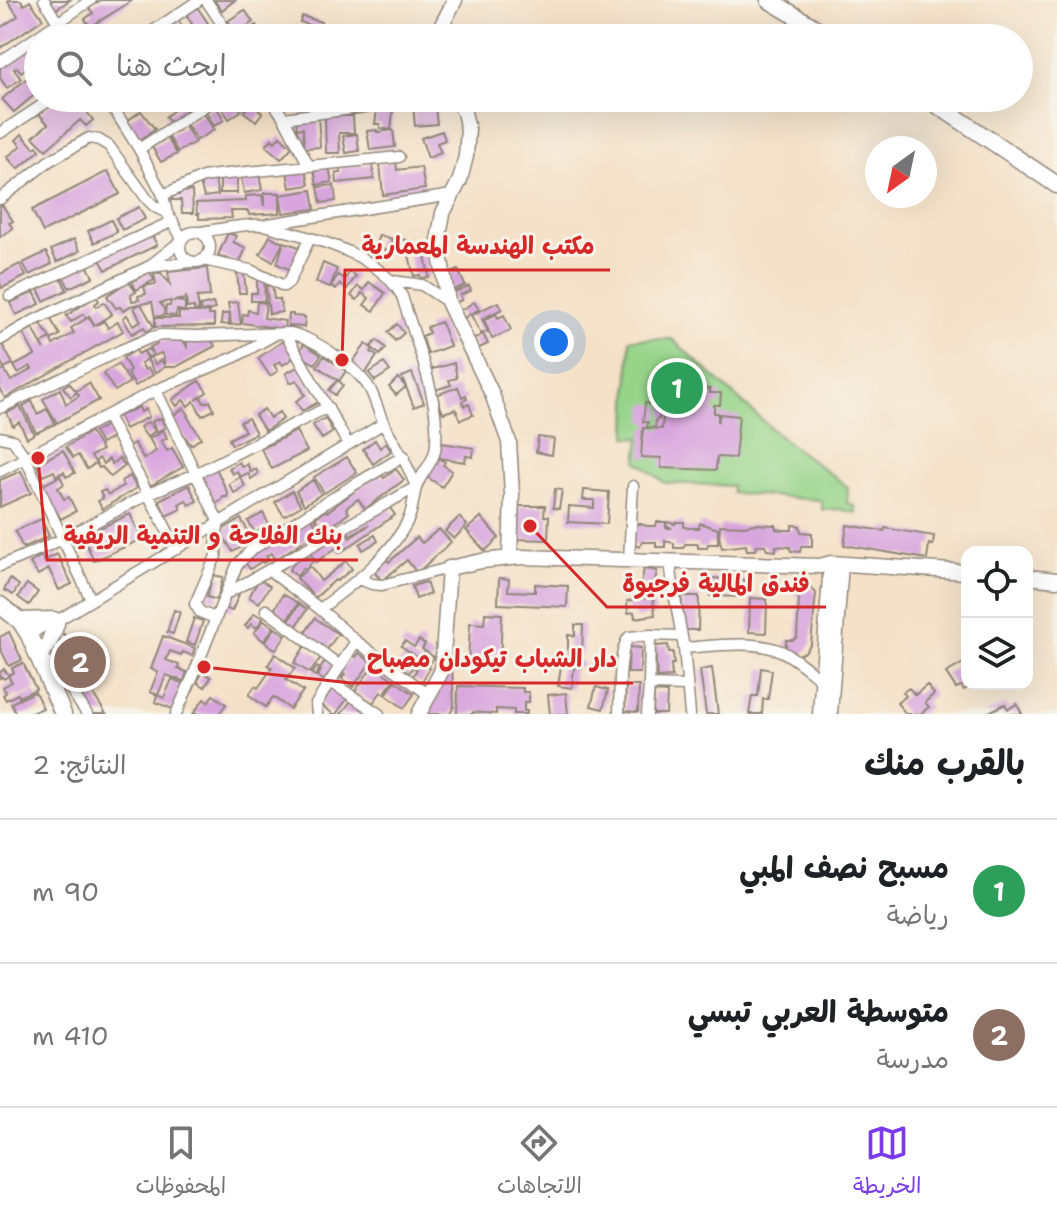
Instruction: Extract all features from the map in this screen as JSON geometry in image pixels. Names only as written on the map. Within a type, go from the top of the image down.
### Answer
[{"type":"main road","points":[[442,24],[455,0]]},
{"type":"main road","points":[[769,0],[809,24]]},
{"type":"main road","points":[[464,112],[468,130],[466,156],[460,180],[443,213],[440,254],[448,302],[492,394],[509,442],[512,494],[510,557]]},
{"type":"main road","points":[[948,112],[1057,185]]},
{"type":"main road","points":[[419,714],[442,670],[449,568],[510,557],[930,574],[961,572]]},
{"type":"main road","points":[[820,714],[832,568]]},
{"type":"main road","points":[[830,714],[832,568]]},
{"type":"main road","points":[[930,574],[961,580]]},
{"type":"main road","points":[[1034,582],[1057,580]]},
{"type":"main road","points":[[1034,582],[1057,589]]},
{"type":"main road","points":[[0,605],[32,643],[63,714]]},
{"type":"main road","points":[[32,643],[49,643],[57,621]]},
{"type":"main road","points":[[32,643],[57,621]]},
{"type":"street","points":[[44,0],[58,23],[91,0]]},
{"type":"street","points":[[164,24],[199,0]]},
{"type":"street","points":[[206,0],[221,24]]},
{"type":"street","points":[[0,62],[24,46]]},
{"type":"street","points":[[0,133],[32,112]]},
{"type":"street","points":[[118,112],[163,195],[182,240],[181,253],[191,262]]},
{"type":"street","points":[[139,149],[196,112]]},
{"type":"street","points":[[280,112],[309,166]]},
{"type":"street","points":[[284,118],[329,112]]},
{"type":"street","points":[[0,199],[49,161],[89,138],[109,146],[147,199],[170,217]]},
{"type":"street","points":[[163,195],[203,177],[399,157]]},
{"type":"street","points":[[0,340],[35,320],[148,267],[188,233],[262,225],[452,195]]},
{"type":"street","points":[[10,296],[170,217]]},
{"type":"street","points":[[226,594],[416,487],[435,452],[432,397],[402,296],[393,281],[334,245],[262,225]]},
{"type":"street","points":[[203,260],[224,229]]},
{"type":"street","points":[[200,232],[208,237],[211,250]]},
{"type":"street","points":[[148,267],[203,260],[250,270],[284,286],[295,271],[310,238]]},
{"type":"street","points":[[393,281],[422,285],[448,302]]},
{"type":"street","points":[[0,471],[156,390],[235,357],[281,333]]},
{"type":"street","points":[[281,333],[348,444]]},
{"type":"street","points":[[0,408],[152,337],[281,333],[302,335],[316,343],[362,379],[371,391],[416,487],[408,521],[386,551],[359,579],[320,609]]},
{"type":"street","points":[[156,390],[219,523],[216,556],[195,604],[200,612],[215,618]]},
{"type":"street","points":[[0,566],[63,539],[328,407]]},
{"type":"street","points":[[107,416],[177,549]]},
{"type":"street","points":[[57,621],[384,423]]},
{"type":"street","points":[[0,437],[13,440],[25,457],[91,600]]},
{"type":"street","points":[[176,714],[237,565],[251,550],[404,456]]},
{"type":"street","points":[[629,560],[633,486]]},
{"type":"street","points":[[670,562],[684,648],[690,714]]},
{"type":"street","points":[[359,579],[382,585],[449,568]]},
{"type":"street","points":[[269,570],[429,695]]},
{"type":"street","points":[[266,610],[340,666]]},
{"type":"street","points":[[619,714],[625,641],[629,637],[650,635],[680,636]]},
{"type":"street","points":[[647,714],[650,635]]},
{"type":"street","points":[[317,714],[316,704],[356,641]]},
{"type":"street","points":[[32,643],[56,667],[87,714]]},
{"type":"street","points":[[684,648],[740,645],[780,650],[823,681]]},
{"type":"street","points":[[331,682],[379,714]]},
{"type":"street","points":[[649,685],[687,686]]},
{"type":"green space","points":[[630,339],[672,339],[784,440],[848,487],[847,503],[855,506],[856,513],[838,509],[822,510],[819,500],[732,493],[732,486],[665,483],[637,461],[640,438],[627,437]]},
{"type":"building","points":[[21,0],[24,5],[30,1],[43,19],[36,24],[24,24],[24,32],[0,48],[0,28],[18,16],[8,1]]},
{"type":"building","points":[[48,0],[70,0],[55,10]]},
{"type":"building","points":[[101,0],[133,0],[95,24],[88,24],[85,19],[93,13],[89,8]]},
{"type":"building","points":[[214,0],[235,0],[222,10]]},
{"type":"building","points":[[197,7],[208,23],[192,24],[186,14]]},
{"type":"building","points":[[245,10],[253,22],[230,24],[228,21]]},
{"type":"building","points":[[302,16],[321,22],[306,24],[300,22]]},
{"type":"building","points":[[24,50],[24,70],[14,69],[21,79],[7,88],[0,78],[0,67]]},
{"type":"building","points":[[24,81],[24,104],[14,112],[2,99]]},
{"type":"building","points":[[87,112],[93,120],[86,126],[80,120],[46,150],[33,137],[48,124],[39,114]]},
{"type":"building","points":[[142,112],[155,129],[140,140],[126,122]]},
{"type":"building","points":[[171,112],[183,112],[170,122],[165,117]]},
{"type":"building","points":[[207,112],[219,112],[224,120],[214,126]]},
{"type":"building","points":[[224,112],[240,112],[229,119]]},
{"type":"building","points":[[244,112],[261,112],[256,121]]},
{"type":"building","points":[[377,112],[393,112],[391,130],[375,124]]},
{"type":"building","points":[[414,112],[436,112],[437,124],[415,126]]},
{"type":"building","points":[[204,113],[214,130],[197,140],[186,124]]},
{"type":"building","points":[[318,114],[320,147],[304,148],[303,128],[297,129],[296,116]]},
{"type":"building","points":[[325,116],[353,116],[354,133],[339,133],[340,153],[326,153]]},
{"type":"building","points":[[185,126],[195,142],[178,152],[168,136]]},
{"type":"building","points":[[393,130],[395,147],[370,150],[367,131]]},
{"type":"building","points":[[442,131],[445,140],[437,143],[441,153],[428,158],[421,138]]},
{"type":"building","points":[[22,134],[34,148],[37,146],[40,150],[18,169],[7,157],[21,146],[16,140]]},
{"type":"building","points":[[357,134],[359,151],[346,153],[343,136]]},
{"type":"building","points":[[280,136],[292,147],[281,159],[266,146]]},
{"type":"building","points":[[167,138],[177,154],[161,162],[152,147]]},
{"type":"building","points":[[396,162],[397,170],[421,167],[425,189],[383,195],[380,164]]},
{"type":"building","points":[[372,164],[374,179],[337,183],[336,173],[341,173],[341,167]]},
{"type":"building","points":[[329,167],[332,182],[317,185],[314,169]]},
{"type":"building","points":[[306,169],[309,185],[290,188],[287,172]]},
{"type":"building","points":[[108,171],[120,194],[43,232],[32,210]]},
{"type":"building","points":[[259,174],[262,190],[244,193],[241,177]]},
{"type":"building","points":[[220,178],[237,178],[237,193],[220,193]]},
{"type":"building","points":[[215,180],[218,195],[204,197],[200,183]]},
{"type":"building","points":[[334,185],[336,201],[321,203],[318,187]]},
{"type":"building","points":[[312,190],[315,209],[283,213],[280,195]]},
{"type":"building","points":[[192,191],[193,213],[182,213],[181,200],[172,200],[172,195]]},
{"type":"building","points":[[264,193],[280,193],[280,213],[249,215],[248,211],[231,211],[232,218],[199,219],[197,214],[196,203],[246,201],[246,196],[262,195],[264,206]]},
{"type":"building","points":[[0,206],[13,221],[9,223],[13,228],[0,237]]},
{"type":"building","points":[[139,207],[145,219],[122,230],[116,218]]},
{"type":"building","points":[[111,220],[117,232],[94,243],[88,231]]},
{"type":"building","points":[[151,233],[157,245],[106,270],[99,258]]},
{"type":"building","points":[[228,233],[236,236],[233,242],[246,248],[239,264],[218,255]]},
{"type":"building","points":[[379,235],[392,239],[389,251],[375,247]]},
{"type":"building","points":[[270,236],[283,243],[273,262],[260,254]]},
{"type":"building","points":[[393,238],[407,240],[404,254],[390,254]]},
{"type":"building","points":[[74,239],[80,251],[57,262],[51,250]]},
{"type":"building","points":[[284,242],[299,247],[291,270],[277,264]]},
{"type":"building","points":[[418,249],[419,256],[425,255],[429,277],[414,276],[408,251]]},
{"type":"building","points":[[46,252],[52,264],[29,275],[23,263]]},
{"type":"building","points":[[323,263],[337,269],[330,287],[316,282]]},
{"type":"building","points":[[20,264],[26,276],[2,288],[0,274]]},
{"type":"building","points":[[87,265],[93,277],[69,288],[63,276]]},
{"type":"building","points":[[207,268],[210,296],[197,297],[199,310],[187,308],[186,296],[186,299],[173,301],[185,302],[185,311],[177,310],[176,316],[155,317],[152,302],[141,304],[154,327],[146,332],[144,327],[132,334],[123,318],[127,315],[133,325],[141,321],[134,308],[140,304],[123,311],[120,307],[116,308],[107,296],[128,281],[136,292],[131,295],[132,301],[139,300],[138,296],[146,294],[144,286],[156,284],[154,274],[161,273],[170,284],[168,272]],"holes":[[[171,301],[170,306],[166,306],[165,315],[160,303]]]},
{"type":"building","points":[[458,270],[465,285],[452,291],[445,276]]},
{"type":"building","points":[[150,272],[154,280],[136,290],[132,282]]},
{"type":"building","points":[[350,272],[356,276],[347,289],[340,284],[336,289],[331,286],[338,275],[345,279]]},
{"type":"building","points":[[237,273],[244,273],[246,293],[239,293]]},
{"type":"building","points":[[61,278],[67,290],[44,301],[38,289]]},
{"type":"building","points":[[257,280],[264,280],[265,301],[251,301],[251,293],[257,293]]},
{"type":"building","points":[[369,282],[385,293],[374,311],[364,305],[369,298],[362,293],[357,300],[351,296],[358,286],[364,290]]},
{"type":"building","points":[[272,285],[274,299],[280,299],[282,312],[269,314],[266,286]]},
{"type":"building","points":[[469,286],[471,291],[460,295],[462,300],[455,303],[452,293]]},
{"type":"building","points":[[34,292],[40,304],[16,315],[10,303]]},
{"type":"building","points":[[96,296],[99,301],[96,307],[104,302],[112,314],[95,325],[89,316],[86,318],[83,314],[71,322],[66,316]]},
{"type":"building","points":[[238,302],[241,324],[231,325],[230,315],[229,325],[221,324],[222,314],[230,314],[228,303]]},
{"type":"building","points":[[257,302],[266,303],[264,318],[285,321],[284,329],[242,323],[243,314],[247,315],[248,310],[256,312]]},
{"type":"building","points":[[474,302],[479,309],[462,319],[458,312]]},
{"type":"building","points":[[498,302],[502,309],[482,319],[488,331],[481,334],[471,315]]},
{"type":"building","points":[[213,303],[215,309],[202,312],[214,315],[214,326],[155,327],[155,318],[179,318],[179,312],[201,312],[200,306]]},
{"type":"building","points":[[289,314],[305,317],[304,327],[288,326]]},
{"type":"building","points":[[496,314],[498,318],[504,315],[511,330],[492,339],[484,320]]},
{"type":"building","points":[[89,317],[94,326],[104,321],[108,328],[118,322],[123,331],[5,398],[0,390],[0,371],[4,369],[11,381],[32,369],[30,366],[18,373],[14,366],[35,355],[23,333],[33,328],[44,349],[42,343],[50,338],[41,324],[50,318],[60,335],[51,340],[53,345],[74,333],[71,328]]},
{"type":"building","points":[[441,322],[450,346],[428,354],[422,336],[429,333],[427,327]]},
{"type":"building","points":[[397,324],[404,333],[395,341],[388,332]]},
{"type":"building","points":[[483,334],[488,344],[477,349],[472,340]]},
{"type":"building","points":[[156,340],[183,340],[187,347],[187,341],[212,341],[215,346],[176,367],[165,367],[155,373],[147,359],[151,357],[155,364],[161,360],[164,365],[161,353],[154,356],[150,347],[157,344]]},
{"type":"building","points":[[377,340],[386,348],[380,355],[371,347]]},
{"type":"building","points":[[283,341],[295,357],[283,365],[280,361],[274,365],[278,371],[270,376],[258,358]]},
{"type":"building","points":[[2,344],[13,364],[4,368],[0,360]]},
{"type":"building","points":[[304,344],[321,355],[315,364],[298,354]]},
{"type":"building","points":[[366,344],[377,356],[365,374],[351,364]]},
{"type":"building","points":[[148,349],[153,354],[149,358],[144,352],[148,359],[141,363],[153,375],[135,386],[123,358],[136,350],[138,354]]},
{"type":"building","points":[[324,356],[346,371],[339,381],[317,366]]},
{"type":"building","points":[[384,363],[390,371],[375,381],[369,373]]},
{"type":"building","points":[[454,363],[457,378],[449,380],[451,385],[435,390],[429,370]]},
{"type":"building","points":[[118,364],[130,382],[115,391],[103,373]]},
{"type":"building","points":[[299,366],[319,402],[302,411],[296,401],[305,395],[297,380],[290,383],[286,373]]},
{"type":"building","points":[[412,373],[424,403],[414,407],[402,377]]},
{"type":"building","points":[[398,378],[406,387],[396,395],[389,387]]},
{"type":"building","points":[[338,380],[343,385],[335,395],[329,390]]},
{"type":"building","points":[[199,381],[207,392],[196,400],[201,397],[204,403],[210,401],[214,410],[202,416],[194,401],[188,406],[183,400],[177,406],[172,400]]},
{"type":"building","points":[[69,383],[76,391],[89,383],[99,400],[57,423],[43,399],[60,389],[66,404],[79,396],[77,392],[71,397],[63,387]]},
{"type":"building","points":[[458,387],[462,397],[466,395],[467,399],[462,401],[464,406],[469,404],[473,415],[460,420],[456,409],[443,413],[436,395]]},
{"type":"building","points":[[669,387],[710,389],[710,393],[721,393],[720,405],[714,405],[718,422],[720,414],[739,416],[735,458],[717,457],[716,470],[661,468],[661,458],[641,457],[643,428],[662,429],[664,401],[669,402]]},
{"type":"building","points":[[32,401],[37,414],[47,409],[55,424],[36,433],[23,406]]},
{"type":"building","points":[[645,403],[661,406],[655,428],[647,427],[648,422],[643,422]]},
{"type":"building","points":[[20,406],[34,434],[27,438],[19,422],[13,426],[7,413]]},
{"type":"building","points":[[139,407],[141,412],[146,409],[149,417],[125,429],[119,416]]},
{"type":"building","points":[[184,408],[201,438],[191,445],[171,417]]},
{"type":"building","points":[[264,409],[270,418],[279,412],[283,419],[265,431],[255,415]]},
{"type":"building","points":[[161,418],[165,428],[156,432],[152,421]]},
{"type":"building","points":[[248,418],[256,433],[232,445],[229,439],[245,431],[240,422]]},
{"type":"building","points":[[325,418],[333,432],[322,439],[313,425]]},
{"type":"building","points":[[148,422],[155,431],[147,437],[140,427]]},
{"type":"building","points":[[107,425],[113,437],[101,444],[94,432]]},
{"type":"building","points":[[163,430],[167,438],[161,441],[167,451],[172,448],[183,467],[150,486],[127,447],[134,443],[144,459],[156,451],[149,438]]},
{"type":"building","points":[[296,431],[307,451],[272,469],[261,449]]},
{"type":"building","points":[[90,432],[102,450],[91,456],[95,462],[99,458],[103,464],[109,459],[112,464],[119,458],[125,466],[111,477],[96,463],[87,469],[78,455],[73,458],[66,447]]},
{"type":"building","points":[[538,437],[554,439],[552,455],[536,452]]},
{"type":"building","points":[[375,440],[380,448],[386,443],[391,451],[373,464],[363,449]]},
{"type":"building","points":[[442,443],[474,448],[473,457],[466,456],[465,462],[439,458]]},
{"type":"building","points":[[63,450],[75,473],[66,477],[64,472],[56,476],[54,471],[43,476],[37,464]]},
{"type":"building","points":[[347,457],[357,473],[324,493],[314,477]]},
{"type":"building","points":[[438,458],[452,471],[442,487],[426,476]]},
{"type":"building","points":[[239,462],[242,467],[247,464],[251,472],[256,469],[258,474],[251,479],[248,473],[240,477],[237,471],[232,474],[229,468]]},
{"type":"building","points":[[216,468],[228,494],[215,504],[199,476]]},
{"type":"building","points":[[396,469],[404,480],[365,509],[358,499],[346,508],[349,513],[325,531],[315,518],[380,472],[384,478]]},
{"type":"building","points":[[21,471],[31,493],[0,507],[0,480]]},
{"type":"building","points":[[60,476],[64,484],[58,488],[64,499],[69,497],[76,511],[61,519],[41,486]]},
{"type":"building","points":[[130,476],[137,488],[102,509],[98,501],[103,498],[100,492],[105,490],[108,495],[123,486],[121,481]]},
{"type":"building","points":[[240,477],[245,486],[234,493],[229,484]]},
{"type":"building","points":[[313,480],[321,494],[304,505],[296,491]]},
{"type":"building","points":[[189,485],[197,501],[189,505],[186,500],[179,504],[181,509],[166,516],[159,500]]},
{"type":"building","points":[[555,489],[562,490],[559,509],[553,508]]},
{"type":"building","points":[[584,490],[609,492],[607,524],[568,522],[569,506],[594,508],[594,500],[583,500]]},
{"type":"building","points":[[292,491],[301,506],[284,516],[275,502]]},
{"type":"building","points":[[388,505],[395,515],[340,553],[336,548],[316,562],[309,551],[345,531],[350,538],[369,525],[350,535],[346,528],[363,519],[365,522]]},
{"type":"building","points":[[519,506],[545,506],[544,516],[549,516],[548,540],[512,539],[513,513],[519,513]]},
{"type":"building","points":[[263,513],[269,525],[255,533],[248,521]]},
{"type":"building","points":[[130,514],[142,539],[94,561],[83,536]]},
{"type":"building","points":[[310,516],[320,530],[275,560],[271,553],[266,556],[269,560],[250,569],[244,561]]},
{"type":"building","points":[[459,517],[467,525],[454,539],[445,531]]},
{"type":"building","points":[[481,517],[499,538],[485,551],[466,530]]},
{"type":"building","points":[[41,519],[49,536],[23,548],[15,531]]},
{"type":"building","points":[[241,519],[253,540],[233,552],[220,531]]},
{"type":"building","points":[[657,522],[666,522],[666,526],[667,522],[684,522],[684,527],[689,528],[699,528],[700,523],[718,529],[718,544],[698,548],[698,544],[685,544],[683,548],[674,548],[674,543],[665,541],[665,547],[656,547],[656,542],[642,542],[640,547],[632,544],[637,523],[656,526]]},
{"type":"building","points":[[720,525],[775,525],[776,529],[783,530],[792,530],[792,525],[800,526],[801,532],[812,533],[812,546],[801,546],[800,552],[791,551],[790,547],[776,546],[776,551],[767,550],[765,545],[757,546],[756,550],[747,550],[746,545],[722,548]]},
{"type":"building","points":[[847,525],[934,536],[933,545],[929,544],[927,559],[844,545]]},
{"type":"building","points":[[439,529],[451,542],[417,573],[407,560],[382,581],[374,572],[385,558],[389,562],[417,537],[422,543]]},
{"type":"building","points":[[375,535],[378,541],[363,550],[360,544]]},
{"type":"building","points":[[302,552],[313,560],[297,576],[289,570]]},
{"type":"building","points":[[57,554],[72,584],[59,590],[49,569],[38,575],[30,563],[41,556],[44,561]]},
{"type":"building","points":[[346,561],[352,569],[315,598],[297,578],[310,566],[321,581]]},
{"type":"building","points":[[644,569],[657,571],[654,586],[641,584]]},
{"type":"building","points":[[213,575],[223,577],[217,600],[207,597]]},
{"type":"building","points":[[499,578],[509,579],[508,591],[535,592],[535,584],[568,586],[567,607],[498,604]]},
{"type":"building","points":[[711,578],[745,580],[744,597],[710,596]]},
{"type":"building","points":[[10,579],[19,585],[13,595],[4,590]]},
{"type":"building","points":[[259,579],[270,586],[259,603],[249,597]]},
{"type":"building","points":[[804,580],[816,593],[811,644],[805,652],[796,656],[786,651],[786,640],[797,637],[799,598],[796,594],[790,594],[791,582]]},
{"type":"building","points":[[426,582],[430,594],[416,599],[412,586]]},
{"type":"building","points":[[27,584],[38,592],[29,605],[18,597]]},
{"type":"building","points":[[231,591],[239,594],[232,611],[224,608]]},
{"type":"building","points":[[283,594],[298,603],[287,620],[273,612]]},
{"type":"building","points":[[682,596],[699,596],[698,630],[681,630]]},
{"type":"building","points":[[653,597],[655,615],[635,618],[634,612],[628,613],[627,601]]},
{"type":"building","points":[[750,598],[767,599],[766,633],[749,632]]},
{"type":"building","points":[[299,604],[307,609],[295,629],[287,624]]},
{"type":"building","points":[[174,610],[180,612],[173,634],[167,632]]},
{"type":"building","points":[[254,613],[263,618],[257,628],[251,624],[248,628],[245,626]]},
{"type":"building","points":[[485,613],[502,614],[500,665],[468,664],[470,623],[484,624]]},
{"type":"building","points":[[194,618],[203,621],[195,645],[186,642]]},
{"type":"building","points":[[315,618],[338,634],[326,651],[303,636]]},
{"type":"building","points":[[264,620],[274,627],[264,641],[254,633]]},
{"type":"building","points":[[575,625],[583,625],[582,656],[568,656],[568,635],[575,636]]},
{"type":"building","points":[[275,628],[286,635],[276,650],[265,642]]},
{"type":"building","points":[[9,632],[22,660],[9,666],[0,648],[0,637]]},
{"type":"building","points":[[64,634],[80,661],[67,669],[51,642]]},
{"type":"building","points":[[163,636],[195,648],[192,656],[170,651],[166,660],[187,672],[184,681],[166,675],[158,695],[150,692],[158,672],[151,669]]},
{"type":"building","points":[[419,640],[425,644],[422,649],[434,657],[429,665],[401,646],[405,641],[414,647]]},
{"type":"building","points":[[668,645],[669,652],[673,652],[672,677],[657,678],[655,646]]},
{"type":"building","points":[[305,646],[321,657],[310,673],[294,663]]},
{"type":"building","points":[[629,647],[641,648],[640,673],[628,673]]},
{"type":"building","points":[[359,653],[371,662],[353,687],[341,678],[345,674],[340,671],[352,655],[356,657]]},
{"type":"building","points":[[275,654],[295,668],[286,680],[303,691],[290,709],[273,697],[266,707],[249,695],[272,668],[268,665]]},
{"type":"building","points":[[407,654],[430,668],[421,683],[412,678],[417,669],[413,667],[406,677],[399,672],[403,667],[399,664]]},
{"type":"building","points":[[562,659],[583,662],[582,668],[574,667],[572,688],[558,686]]},
{"type":"building","points":[[326,660],[335,666],[325,681],[317,676]]},
{"type":"building","points":[[23,663],[36,689],[6,700],[3,687],[12,682],[8,676],[0,678],[0,672],[4,669],[9,675],[14,672],[12,668]]},
{"type":"building","points":[[81,664],[88,676],[76,684],[68,671]]},
{"type":"building","points":[[961,664],[961,686],[956,688],[946,673]]},
{"type":"building","points":[[452,665],[454,706],[450,714],[427,714]]},
{"type":"building","points":[[373,666],[394,680],[373,703],[355,691]]},
{"type":"building","points":[[712,668],[718,714],[706,714],[700,670]]},
{"type":"building","points":[[761,668],[772,670],[768,699],[763,699],[762,714],[749,714],[752,696],[758,696]]},
{"type":"building","points":[[203,672],[211,677],[205,687],[197,682]]},
{"type":"building","points":[[172,679],[185,684],[175,710],[155,702],[157,695],[164,698]]},
{"type":"building","points":[[395,681],[414,694],[404,708],[386,695]]},
{"type":"building","points":[[927,685],[934,694],[925,702],[929,707],[920,714],[906,714],[897,703],[906,696],[903,692],[909,688],[915,695]]},
{"type":"building","points":[[88,686],[106,714],[91,714],[78,692]]},
{"type":"building","points":[[458,686],[523,688],[523,692],[529,692],[529,702],[524,702],[527,714],[496,709],[496,714],[457,714]]},
{"type":"building","points":[[626,686],[639,686],[638,712],[625,711]]},
{"type":"building","points":[[596,687],[608,690],[603,709],[591,706]]},
{"type":"building","points":[[332,688],[347,699],[336,714],[320,704]]},
{"type":"building","points":[[35,692],[43,708],[29,714],[16,714],[11,703]]},
{"type":"building","points":[[654,692],[667,693],[666,714],[653,714]]},
{"type":"building","points":[[566,693],[568,714],[550,714],[548,695]]},
{"type":"building","points":[[213,695],[226,704],[219,714],[193,714],[204,699],[208,702]]},
{"type":"building","points":[[351,701],[367,712],[341,714]]},
{"type":"building","points":[[1005,704],[1008,709],[1017,704],[1022,714],[985,714]]},
{"type":"place","name":"مكتب الهندسة المعمارية","points":[[342,360]]},
{"type":"place","name":"مسبح نصف المبي","points":[[677,388]]},
{"type":"place","name":"بنك الفلاحة و التنمية الريفية","points":[[38,458]]},
{"type":"place","name":"فندق المالية فرجيوة","points":[[530,526]]},
{"type":"place","name":"متوسطة العربي تبسي","points":[[80,662]]},
{"type":"place","name":"دار الشباب تيكودان مصباح","points":[[204,667]]}]
